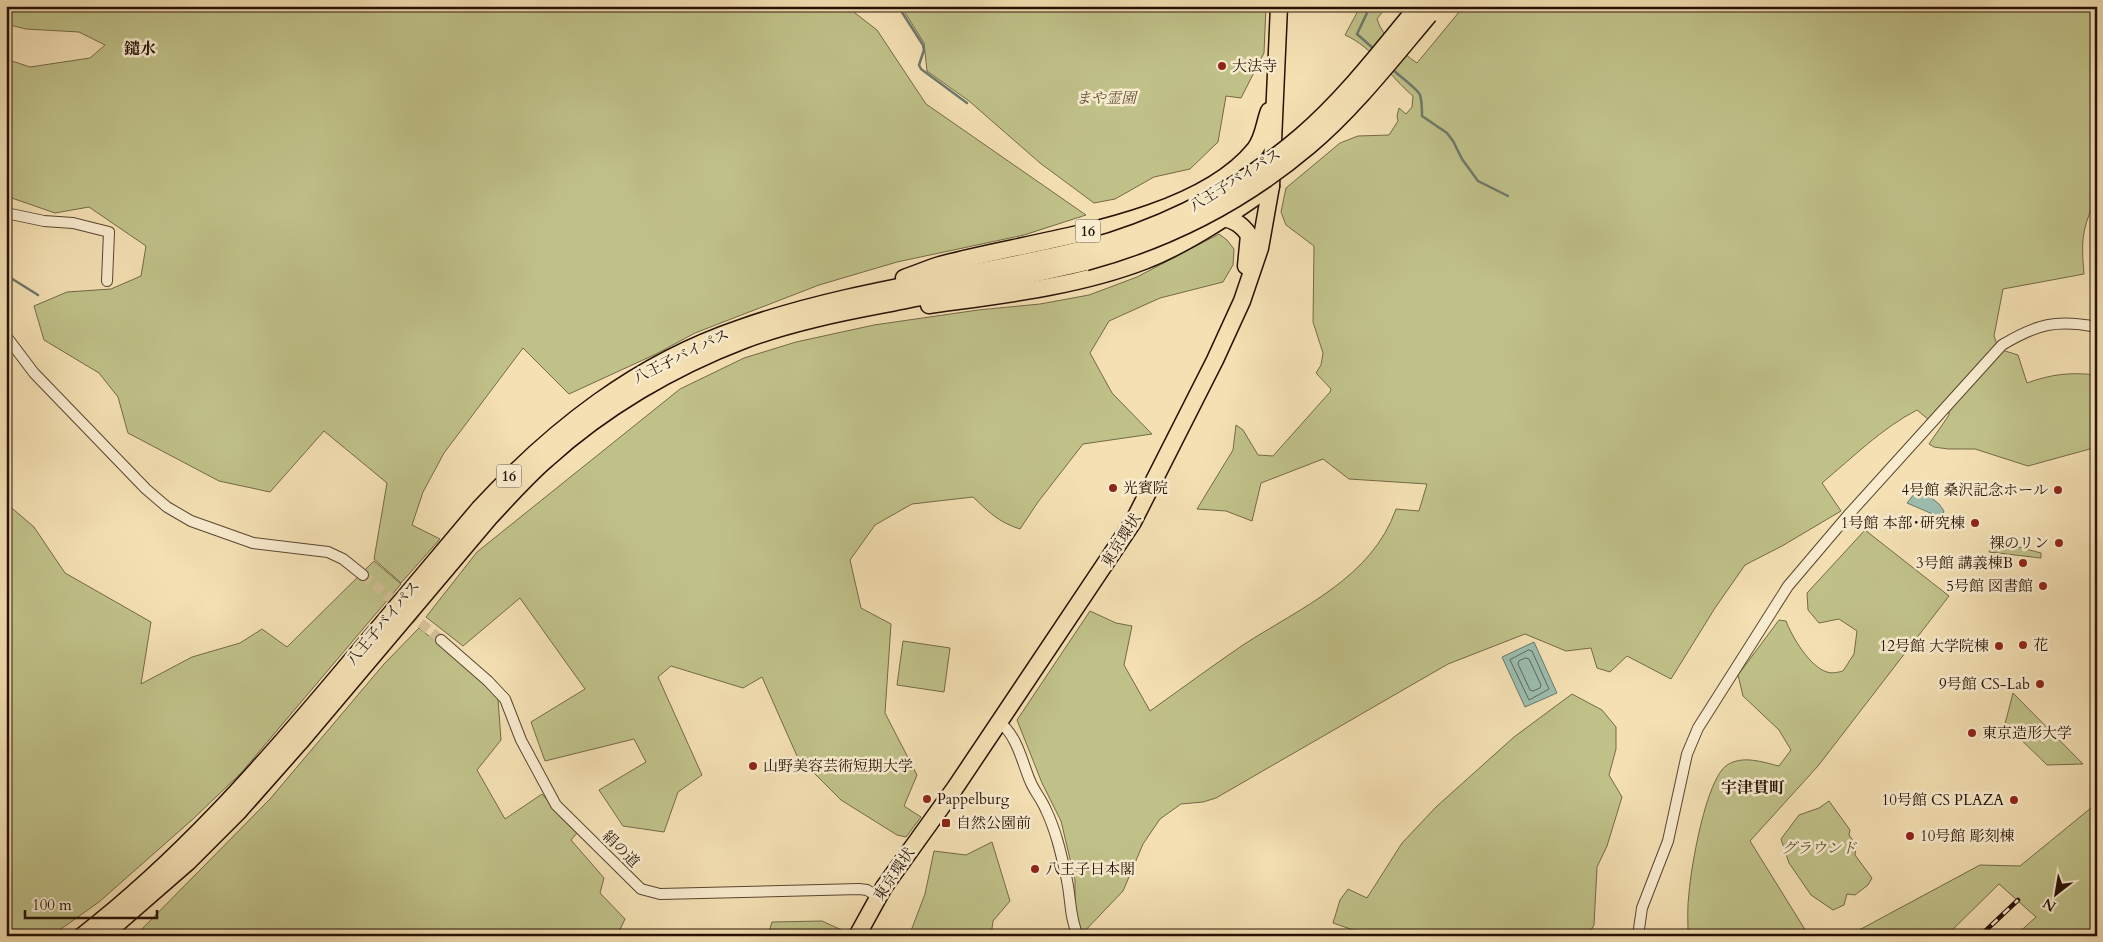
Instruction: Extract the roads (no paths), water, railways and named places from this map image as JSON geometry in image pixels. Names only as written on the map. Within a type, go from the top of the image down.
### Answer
[{"type":"highway","name":"東京環状","points":[[857,936],[878,897],[999,722],[1133,522],[1215,360],[1242,301],[1260,248],[1271,186],[1279,6]]},
{"type":"highway","name":"八王子バイパス","points":[[104,936],[188,862],[265,783],[489,518],[547,458],[606,413],[667,376],[744,340],[834,314],[1085,255],[1193,208],[1248,175],[1301,136],[1428,9]]},
{"type":"highway","name":"16","points":[[848,298],[939,265],[1065,238],[1161,209],[1193,195],[1231,171],[1255,149],[1263,136],[1266,117],[1276,91]]},
{"type":"highway","points":[[1231,171],[1250,164],[1260,164],[1273,169]]},
{"type":"highway","name":"16","points":[[834,314],[916,307],[993,296],[1089,278],[1146,260],[1176,246],[1271,186]]},
{"type":"highway","name":"16","points":[[1223,218],[1233,220],[1241,225],[1249,235],[1242,301]]},
{"type":"highway","name":"八王子バイパス","points":[[82,936],[154,875],[209,824],[255,774],[509,476],[553,436],[620,387],[700,344],[739,328],[784,314],[848,298],[1085,255]]},
{"type":"highway","name":"16","points":[[68,936],[154,875]]},
{"type":"street","points":[[6,213],[44,221],[102,228],[109,232],[107,281]]},
{"type":"street","points":[[1638,936],[1642,908],[1672,828],[1691,742],[1788,586],[1850,513],[2002,345],[2032,328],[2048,324],[2065,322],[2097,327]]},
{"type":"street","points":[[6,336],[34,372],[146,489],[167,507],[191,521],[253,543],[328,552],[343,559],[363,575]]},
{"type":"street","name":"絹の道","points":[[441,640],[488,681],[505,700],[522,740],[556,805],[641,889],[660,894],[859,889],[867,890],[878,897]]},
{"type":"street","points":[[999,722],[1008,730],[1014,741],[1031,784],[1045,807],[1054,829],[1067,880],[1072,916],[1078,936]]},
{"type":"water","points":[[1919,488],[1939,504],[1944,511],[1942,518],[1907,503]]},
{"type":"water","points":[[1534,642],[1557,693],[1525,707],[1502,657]]},
{"type":"waterway","points":[[898,6],[923,45],[924,50],[919,65],[921,69],[967,103]]},
{"type":"waterway","points":[[1361,6],[1367,13],[1357,34],[1375,50]]},
{"type":"waterway","points":[[1392,69],[1418,92],[1421,100],[1422,116],[1447,133],[1462,159],[1478,181],[1508,196]]},
{"type":"waterway","points":[[6,275],[38,295]]},
{"type":"tunnel","points":[[363,575],[441,640]]},
{"type":"railway","points":[[1980,936],[2018,900]]},
{"type":"place","name":"大法寺","points":[[1222,66]]},
{"type":"place","name":"光賓院","points":[[1113,488]]},
{"type":"place","name":"4号館 桑沢記念ホール","points":[[2058,490]]},
{"type":"place","name":"1号館 本部･研究棟","points":[[1975,523]]},
{"type":"place","name":"裸のリン","points":[[2059,543]]},
{"type":"place","name":"3号館 講義棟B","points":[[2023,563]]},
{"type":"place","name":"5号館 図書館","points":[[2043,586]]},
{"type":"place","name":"花","points":[[2023,645]]},
{"type":"place","name":"12号館 大学院棟","points":[[1999,646]]},
{"type":"place","name":"9号館 CS-Lab","points":[[2040,684]]},
{"type":"place","name":"東京造形大学","points":[[1972,733]]},
{"type":"place","name":"山野美容芸術短期大学","points":[[753,766]]},
{"type":"place","name":"Pappelburg","points":[[927,799]]},
{"type":"place","name":"10号館 CS PLAZA","points":[[2014,800]]},
{"type":"place","name":"自然公園前","points":[[946,823]]},
{"type":"place","name":"10号館 彫刻棟","points":[[1910,836]]},
{"type":"place","name":"八王子日本閣","points":[[1035,869]]},
{"type":"district","name":"鑓水","points":[[140,49]]},
{"type":"district","name":"宇津貫町","points":[[1753,788]]},
{"type":"park label","name":"まや霊園","points":[[1106,98]]},
{"type":"park label","name":"グラウンド","points":[[1819,848]]}]
